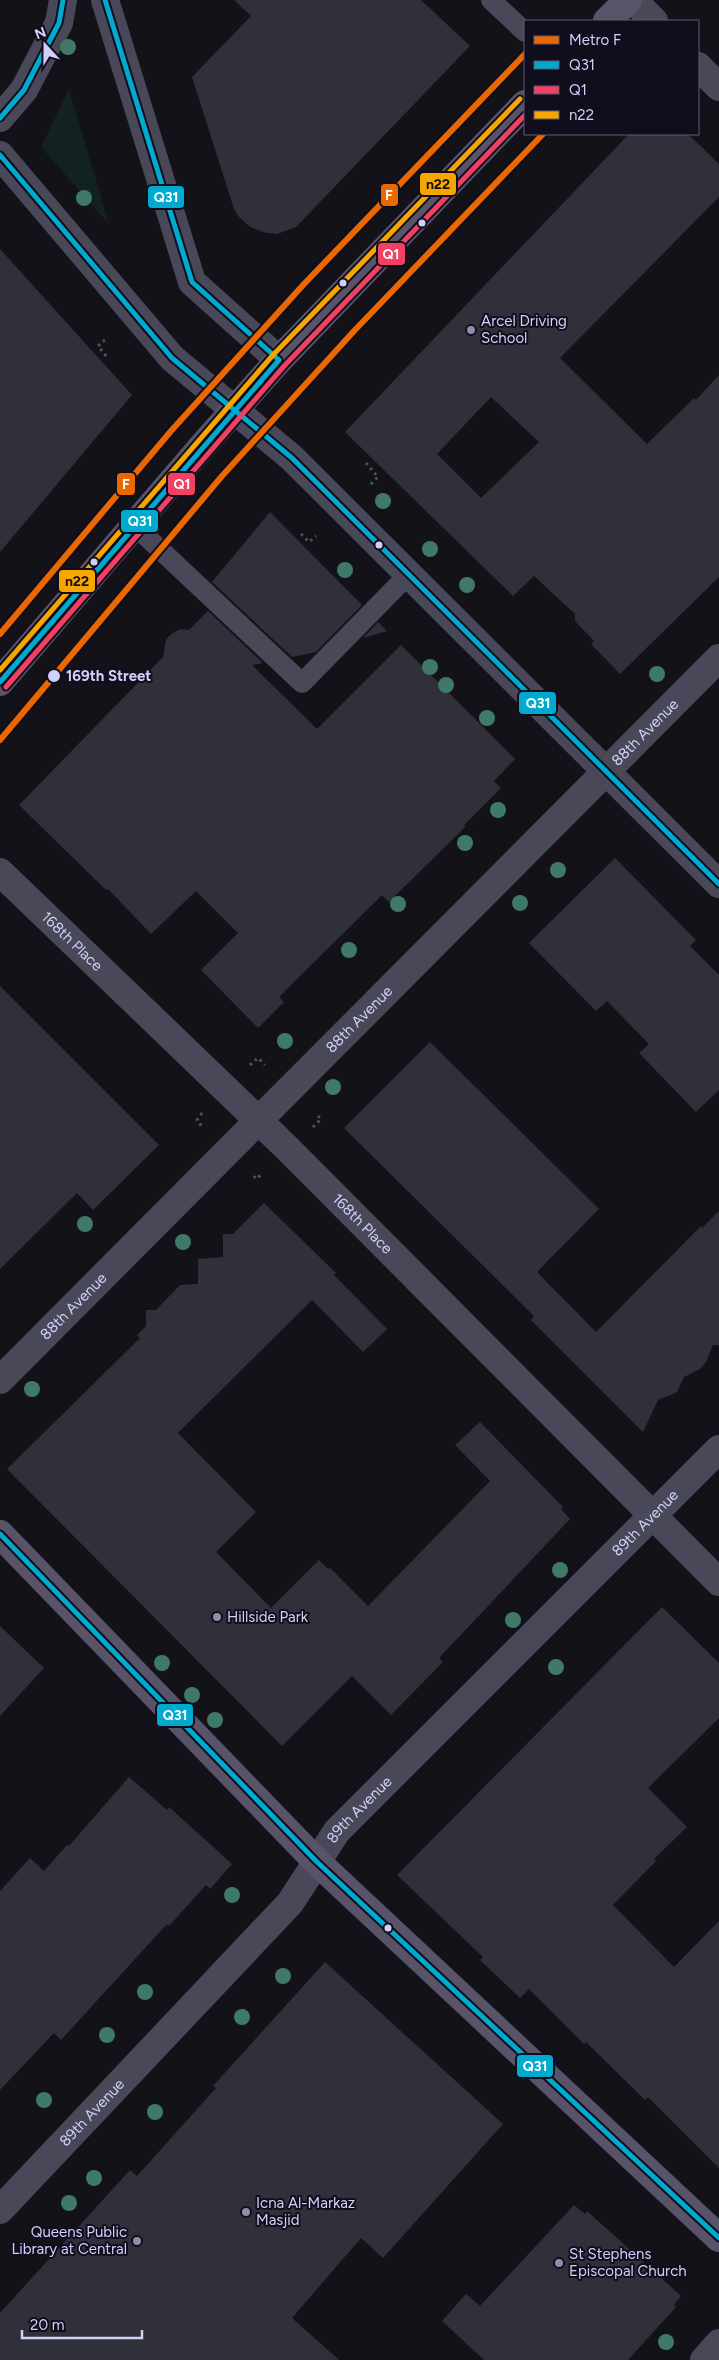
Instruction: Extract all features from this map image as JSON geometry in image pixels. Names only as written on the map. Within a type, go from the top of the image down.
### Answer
[{"type":"main road","points":[[608,20],[628,0]]},
{"type":"main road","points":[[0,682],[279,360],[524,105]]},
{"type":"main road","points":[[0,1534],[316,1861],[719,2238]]},
{"type":"street","points":[[0,118],[24,90],[59,24],[63,0]]},
{"type":"street","points":[[105,0],[192,282],[279,360]]},
{"type":"street","points":[[633,0],[653,20]]},
{"type":"street","points":[[699,67],[719,87]]},
{"type":"street","points":[[0,155],[172,358],[233,411],[292,458],[719,884]]},
{"type":"street","name":"88th Avenue","points":[[0,1380],[719,658]]},
{"type":"street","name":"168th Place","points":[[0,872],[259,1121],[719,1582]]},
{"type":"street","name":"89th Avenue","points":[[0,2210],[290,1903],[337,1831],[719,1449]]},
{"type":"street","points":[[704,2360],[719,2343]]},
{"type":"lane","points":[[491,0],[524,31]]},
{"type":"lane","points":[[135,526],[302,683],[409,574]]},
{"type":"path","points":[[106,356],[98,346],[108,337]]},
{"type":"path","points":[[366,464],[378,477],[370,485]]},
{"type":"path","points":[[301,534],[309,542],[316,536]]},
{"type":"path","points":[[247,1067],[258,1058],[266,1066]]},
{"type":"path","points":[[204,1108],[197,1120],[205,1130]]},
{"type":"path","points":[[311,1130],[321,1120],[315,1113]]},
{"type":"shaded area","points":[[69,89],[109,224],[41,147]]},
{"type":"building","points":[[234,0],[421,0],[470,46],[296,227],[277,234],[266,233],[250,227],[238,216],[234,209],[192,77],[251,16]]},
{"type":"building","points":[[628,135],[689,135],[719,164],[719,197],[560,358],[647,444],[694,398],[696,400],[719,375],[719,577],[620,674],[591,644],[594,641],[575,621],[575,614],[534,576],[513,596],[345,432]],"holes":[[[491,397],[539,442],[481,498],[437,454]]]},
{"type":"building","points":[[0,249],[132,395],[0,552]]},
{"type":"building","points":[[270,512],[362,605],[316,652],[292,657],[212,582]]},
{"type":"building","points":[[208,611],[263,663],[252,665],[317,729],[401,645],[515,759],[494,781],[501,788],[464,825],[466,826],[389,902],[382,895],[279,997],[284,1002],[258,1028],[201,970],[238,933],[196,891],[151,934],[108,889],[106,890],[19,805],[163,657],[166,640],[170,635],[180,629],[189,630]]},
{"type":"building","points":[[378,622],[387,631],[363,638]]},
{"type":"building","points":[[615,858],[696,940],[690,946],[719,975],[719,1090],[696,1112],[639,1053],[649,1044],[607,1001],[596,1011],[529,943]]},
{"type":"building","points":[[0,986],[159,1145],[93,1210],[77,1193],[0,1269]]},
{"type":"building","points":[[430,1042],[599,1209],[537,1272],[596,1332],[701,1226],[702,1228],[719,1211],[719,1345],[713,1345],[706,1362],[700,1369],[684,1377],[677,1392],[658,1400],[643,1432],[531,1320],[534,1316],[344,1128]]},
{"type":"building","points":[[264,1203],[336,1273],[334,1275],[387,1329],[363,1352],[312,1300],[178,1433],[256,1512],[216,1552],[271,1608],[319,1560],[328,1569],[330,1568],[368,1606],[490,1481],[455,1445],[480,1422],[563,1507],[561,1509],[570,1519],[439,1658],[443,1662],[391,1715],[352,1676],[282,1746],[7,1469],[140,1338],[137,1335],[146,1326],[146,1310],[156,1310],[180,1285],[198,1284],[198,1259],[223,1257],[223,1234],[233,1234]]},
{"type":"building","points":[[662,1607],[719,1663],[719,1718],[648,1788],[687,1827],[654,1859],[656,1861],[613,1905],[674,1967],[719,1921],[719,2168],[648,2097],[645,2100],[586,2042],[584,2044],[529,1989],[520,1998],[480,1960],[483,1957],[397,1875]]},
{"type":"building","points":[[0,1626],[44,1668],[0,1716]]},
{"type":"building","points":[[129,1777],[167,1810],[169,1807],[232,1864],[210,1889],[206,1885],[169,1926],[167,1924],[61,2040],[54,2033],[0,2090],[0,1891],[30,1858],[44,1871],[67,1845],[69,1846]]},
{"type":"building","points":[[325,1962],[503,2124],[383,2258],[361,2238],[292,2318],[339,2360],[0,2360],[0,2313],[130,2170],[137,2176],[216,2088],[213,2086]]},
{"type":"building","points":[[574,2205],[585,2214],[587,2211],[681,2296],[674,2305],[676,2307],[628,2360],[484,2360],[442,2321],[466,2294],[480,2306]]},
{"type":"metro line","name":"F","points":[[0,634],[171,431],[304,284],[524,55]]},
{"type":"metro line","name":"F","points":[[0,740],[222,476],[354,331],[542,135]]},
{"type":"transit line","name":"Q31","points":[[0,118],[24,90],[59,23],[63,0]]},
{"type":"transit line","name":"Q31","points":[[105,0],[192,282],[279,360]]},
{"type":"transit line","name":"n22","points":[[0,670],[273,355],[520,99]]},
{"type":"transit line","name":"Q1","points":[[6,687],[285,365],[524,116]]},
{"type":"transit line","name":"Q31","points":[[0,155],[172,358],[292,458],[719,884]]},
{"type":"transit line","name":"Q31","points":[[0,682],[279,360]]},
{"type":"transit line","name":"Q31","points":[[0,1534],[316,1861],[719,2238]]},
{"type":"place","name":"Arcel Driving School","points":[[471,330]]},
{"type":"place","name":"169th Street","points":[[54,676]]},
{"type":"place","name":"Hillside Park","points":[[217,1617]]},
{"type":"place","name":"Icna Al-Markaz Masjid","points":[[246,2212]]},
{"type":"place","name":"Queens Public Library at Central","points":[[137,2241]]},
{"type":"place","name":"St Stephens Episcopal Church","points":[[559,2263]]}]
